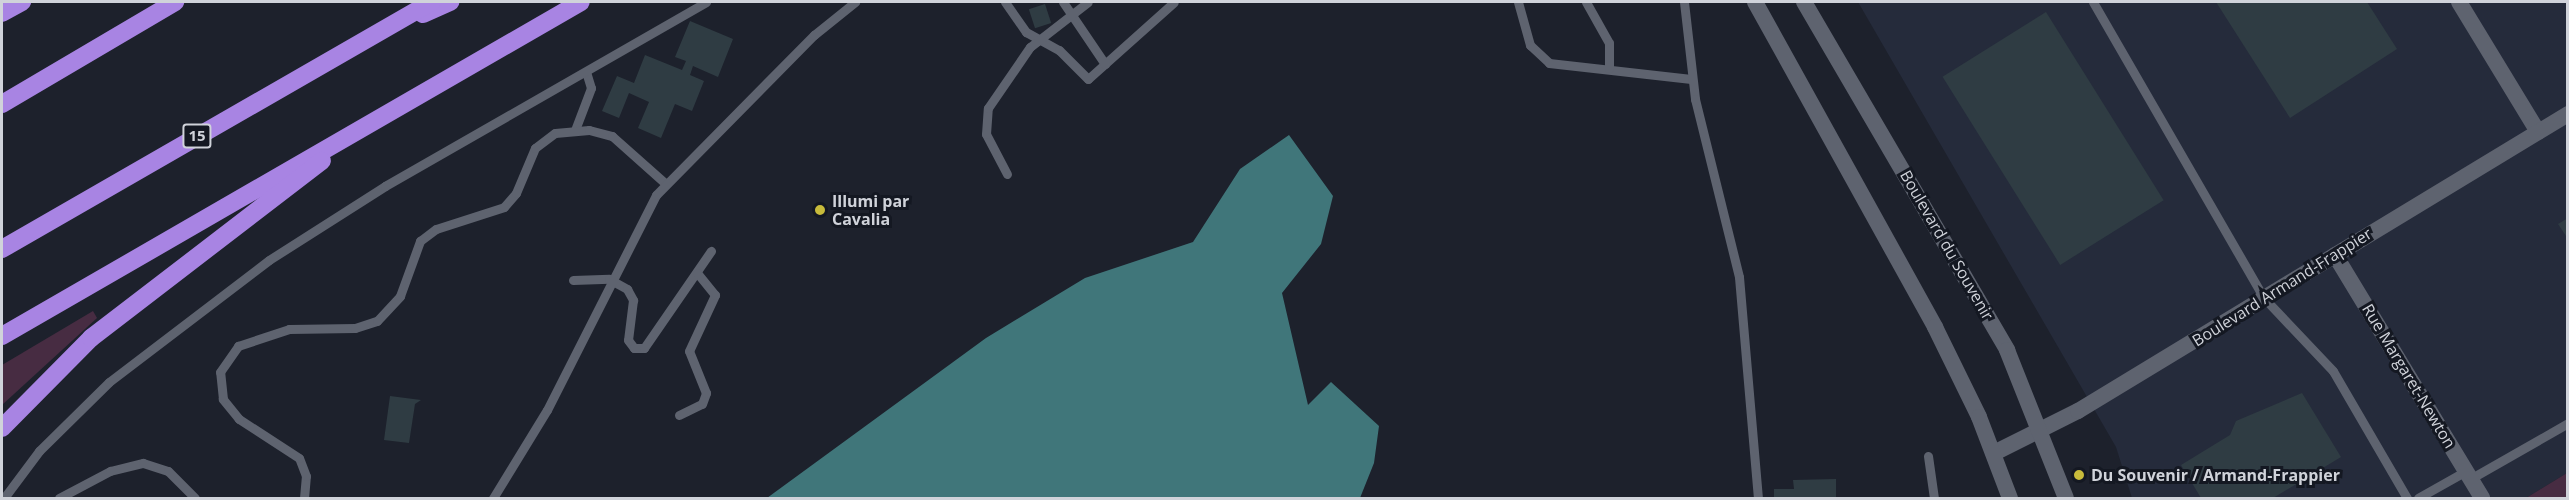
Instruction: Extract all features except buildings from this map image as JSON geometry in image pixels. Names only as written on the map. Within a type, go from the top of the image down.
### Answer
[{"type":"highway","points":[[2,13],[22,2]]},
{"type":"highway","points":[[2,104],[176,2]]},
{"type":"highway","name":"15","points":[[2,249],[432,2]]},
{"type":"highway","points":[[346,51],[450,2]]},
{"type":"highway","points":[[2,336],[581,2]]},
{"type":"highway","points":[[2,428],[45,379],[113,321],[372,122]]},
{"type":"street","points":[[1755,2],[1906,272],[1994,453],[2010,498]]},
{"type":"street","name":"Boulevard du Souvenir","points":[[1804,2],[2007,350],[2043,430],[2066,498]]},
{"type":"street","points":[[2459,2],[2538,132]]},
{"type":"street","name":"Boulevard Armand-Frappier","points":[[1994,453],[2043,430],[2568,114]]},
{"type":"street","name":"Rue Margaret-Newton","points":[[2335,255],[2482,498]]},
{"type":"lane","points":[[4,498],[39,451],[86,404],[181,323],[341,213],[706,2]]},
{"type":"lane","points":[[493,498],[547,410],[636,225],[666,184],[814,35],[855,2]]},
{"type":"lane","points":[[1005,2],[1026,32],[1059,50],[1088,79],[1174,2]]},
{"type":"lane","points":[[1063,2],[1105,64]]},
{"type":"lane","points":[[1007,174],[989,143],[985,116],[1026,52],[1062,25],[1070,11],[1088,2]]},
{"type":"lane","points":[[1518,2],[1530,45],[1544,60],[1691,79]]},
{"type":"lane","points":[[1586,2],[1609,43],[1610,68]]},
{"type":"lane","points":[[1684,2],[1691,79],[1739,277],[1758,498]]},
{"type":"lane","points":[[2093,2],[2264,298],[2333,370],[2408,498]]},
{"type":"lane","points":[[576,130],[591,88],[586,72]]},
{"type":"lane","points":[[304,498],[306,476],[299,458],[239,419],[223,399],[220,372],[230,355],[246,341],[270,333],[377,321],[400,296],[414,251],[428,234],[504,207],[541,140],[576,130],[612,136],[666,184]]},
{"type":"lane","points":[[573,280],[609,279],[631,294],[626,333],[630,345],[639,349],[649,345],[711,251]]},
{"type":"lane","points":[[679,415],[702,404],[706,393],[689,351],[715,295],[697,273]]},
{"type":"lane","points":[[2418,498],[2568,423]]},
{"type":"lane","points":[[1928,456],[1934,498]]},
{"type":"lane","points":[[59,498],[110,471],[143,463],[168,471],[195,498]]},
{"type":"shaded area","points":[[1858,2],[2567,2],[2567,473],[2526,498],[2132,498],[2116,447]]},
{"type":"shaded area","points":[[1289,135],[1333,196],[1321,244],[1282,293],[1308,405],[1331,382],[1379,426],[1374,463],[1360,498],[767,498],[986,338],[1085,278],[1193,242],[1240,169]]},
{"type":"shaded area","points":[[93,311],[97,318],[2,405],[2,365]]},
{"type":"shaded area","points":[[2567,473],[2567,498],[2526,498]]},
{"type":"place","name":"Illumi par Cavalia","points":[[820,210]]},
{"type":"place","name":"Du Souvenir / Armand-Frappier","points":[[2079,475]]}]
